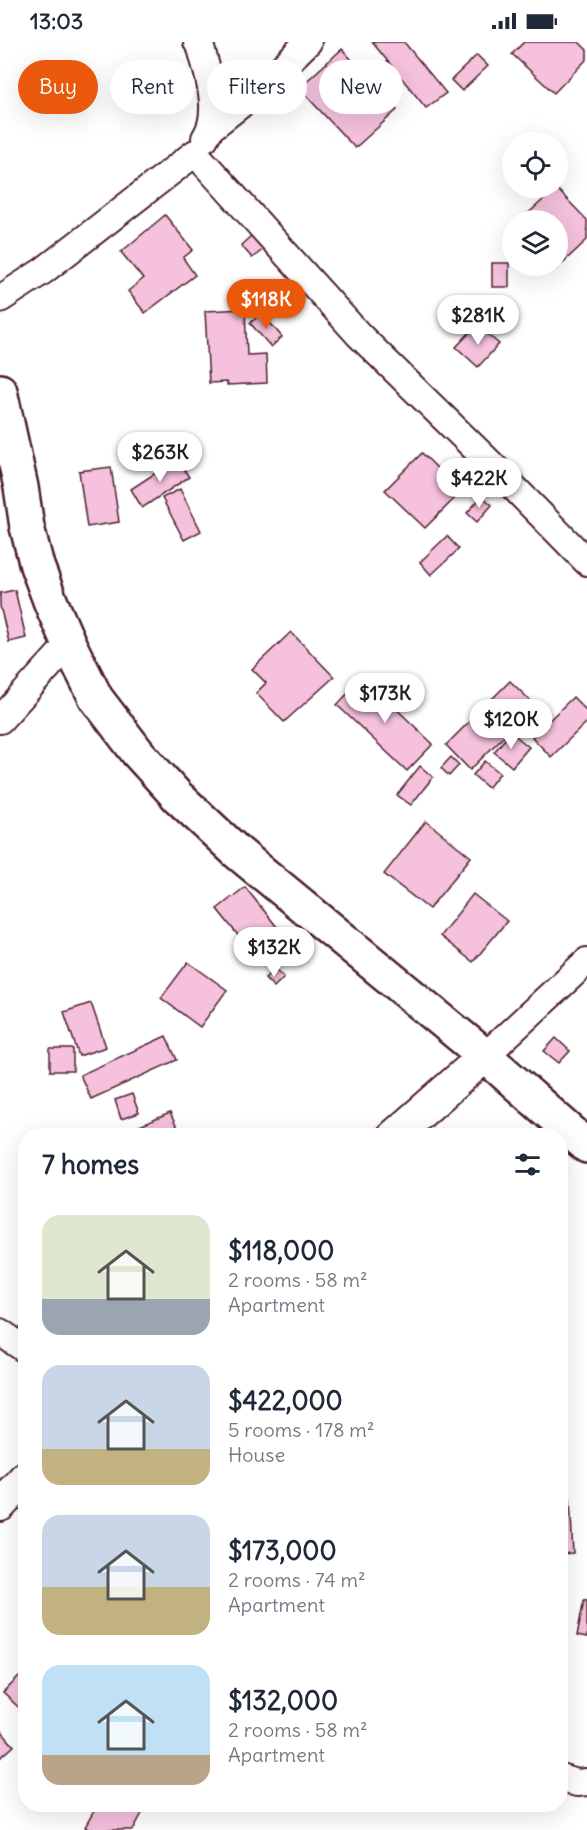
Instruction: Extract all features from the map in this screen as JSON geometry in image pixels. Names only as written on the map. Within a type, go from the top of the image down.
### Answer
[{"type":"main road","points":[[0,391],[37,566],[69,644],[96,698],[138,753],[178,797],[237,852],[485,1056],[567,1128]]},
{"type":"main road","points":[[568,1129],[587,1146]]},
{"type":"street","points":[[197,42],[201,48],[212,91],[212,128]]},
{"type":"street","points":[[0,299],[43,271],[195,153],[212,128],[258,91],[308,42]]},
{"type":"street","points":[[195,153],[359,335],[587,562]]},
{"type":"street","points":[[0,720],[69,644]]},
{"type":"street","points":[[403,1128],[587,961]]},
{"type":"street","points":[[0,1332],[18,1344]]},
{"type":"street","points":[[0,1505],[18,1486]]},
{"type":"street","points":[[568,1780],[587,1782]]},
{"type":"building","points":[[372,42],[404,42],[446,93],[426,108],[403,80],[403,60],[387,60]]},
{"type":"building","points":[[524,42],[579,42],[587,50],[587,59],[554,93],[512,54]]},
{"type":"building","points":[[342,49],[352,60],[330,60]]},
{"type":"building","points":[[477,55],[488,66],[462,91],[451,80]]},
{"type":"building","points":[[319,70],[319,109],[307,97],[307,81]]},
{"type":"building","points":[[323,114],[393,114],[355,148]]},
{"type":"building","points":[[545,198],[566,198],[587,220],[587,240],[568,258],[568,210],[532,210]]},
{"type":"building","points":[[165,215],[193,250],[183,258],[195,275],[145,313],[128,291],[143,279],[121,252]]},
{"type":"building","points":[[252,235],[264,249],[252,258],[241,245]]},
{"type":"building","points":[[492,263],[502,263],[502,276],[509,276],[509,287],[492,287]]},
{"type":"building","points":[[245,309],[247,355],[266,354],[267,383],[227,385],[227,382],[209,383],[205,311]]},
{"type":"building","points":[[262,313],[282,337],[271,347],[250,323]]},
{"type":"building","points":[[477,325],[499,344],[478,367],[456,347]]},
{"type":"building","points":[[422,453],[461,492],[425,528],[385,490]]},
{"type":"building","points":[[177,459],[189,477],[142,508],[131,489]]},
{"type":"building","points":[[111,467],[119,522],[87,527],[79,471]]},
{"type":"building","points":[[180,489],[201,531],[184,540],[162,498]]},
{"type":"building","points":[[482,496],[492,505],[477,522],[467,513]]},
{"type":"building","points":[[447,536],[459,549],[431,575],[420,562]]},
{"type":"building","points":[[15,590],[26,638],[9,642],[0,606],[0,593]]},
{"type":"building","points":[[291,632],[334,677],[284,722],[256,693],[266,683],[252,669]]},
{"type":"building","points":[[363,677],[433,744],[407,771],[337,705]]},
{"type":"building","points":[[510,681],[535,705],[470,770],[446,745]]},
{"type":"building","points":[[573,697],[587,711],[587,722],[551,757],[532,737]]},
{"type":"building","points":[[511,732],[529,747],[512,767],[494,752]]},
{"type":"building","points":[[451,757],[459,765],[449,776],[441,768]]},
{"type":"building","points":[[485,761],[500,773],[488,788],[473,775]]},
{"type":"building","points":[[420,766],[433,777],[411,805],[397,795]]},
{"type":"building","points":[[426,821],[471,857],[429,909],[384,874]]},
{"type":"building","points":[[245,887],[281,932],[253,954],[217,909]]},
{"type":"building","points":[[473,894],[507,921],[473,962],[440,936]]},
{"type":"building","points":[[188,962],[227,990],[200,1027],[161,998]]},
{"type":"building","points":[[275,968],[284,977],[274,987],[265,978]]},
{"type":"building","points":[[91,1003],[106,1047],[79,1056],[64,1012]]},
{"type":"building","points":[[166,1036],[177,1060],[91,1099],[80,1075]]},
{"type":"building","points":[[556,1038],[570,1051],[559,1063],[544,1051]]},
{"type":"building","points":[[50,1049],[73,1049],[73,1071],[50,1071]]},
{"type":"building","points":[[132,1094],[139,1113],[121,1119],[115,1100]]},
{"type":"building","points":[[170,1113],[177,1128],[135,1128]]},
{"type":"building","points":[[568,1498],[570,1498],[573,1553],[568,1553]]},
{"type":"building","points":[[584,1599],[587,1600],[587,1638],[577,1636]]},
{"type":"building","points":[[18,1678],[18,1707],[3,1693]]},
{"type":"building","points":[[0,1730],[14,1746],[0,1758]]},
{"type":"building","points":[[93,1812],[143,1812],[133,1830],[90,1830],[85,1827]]}]
